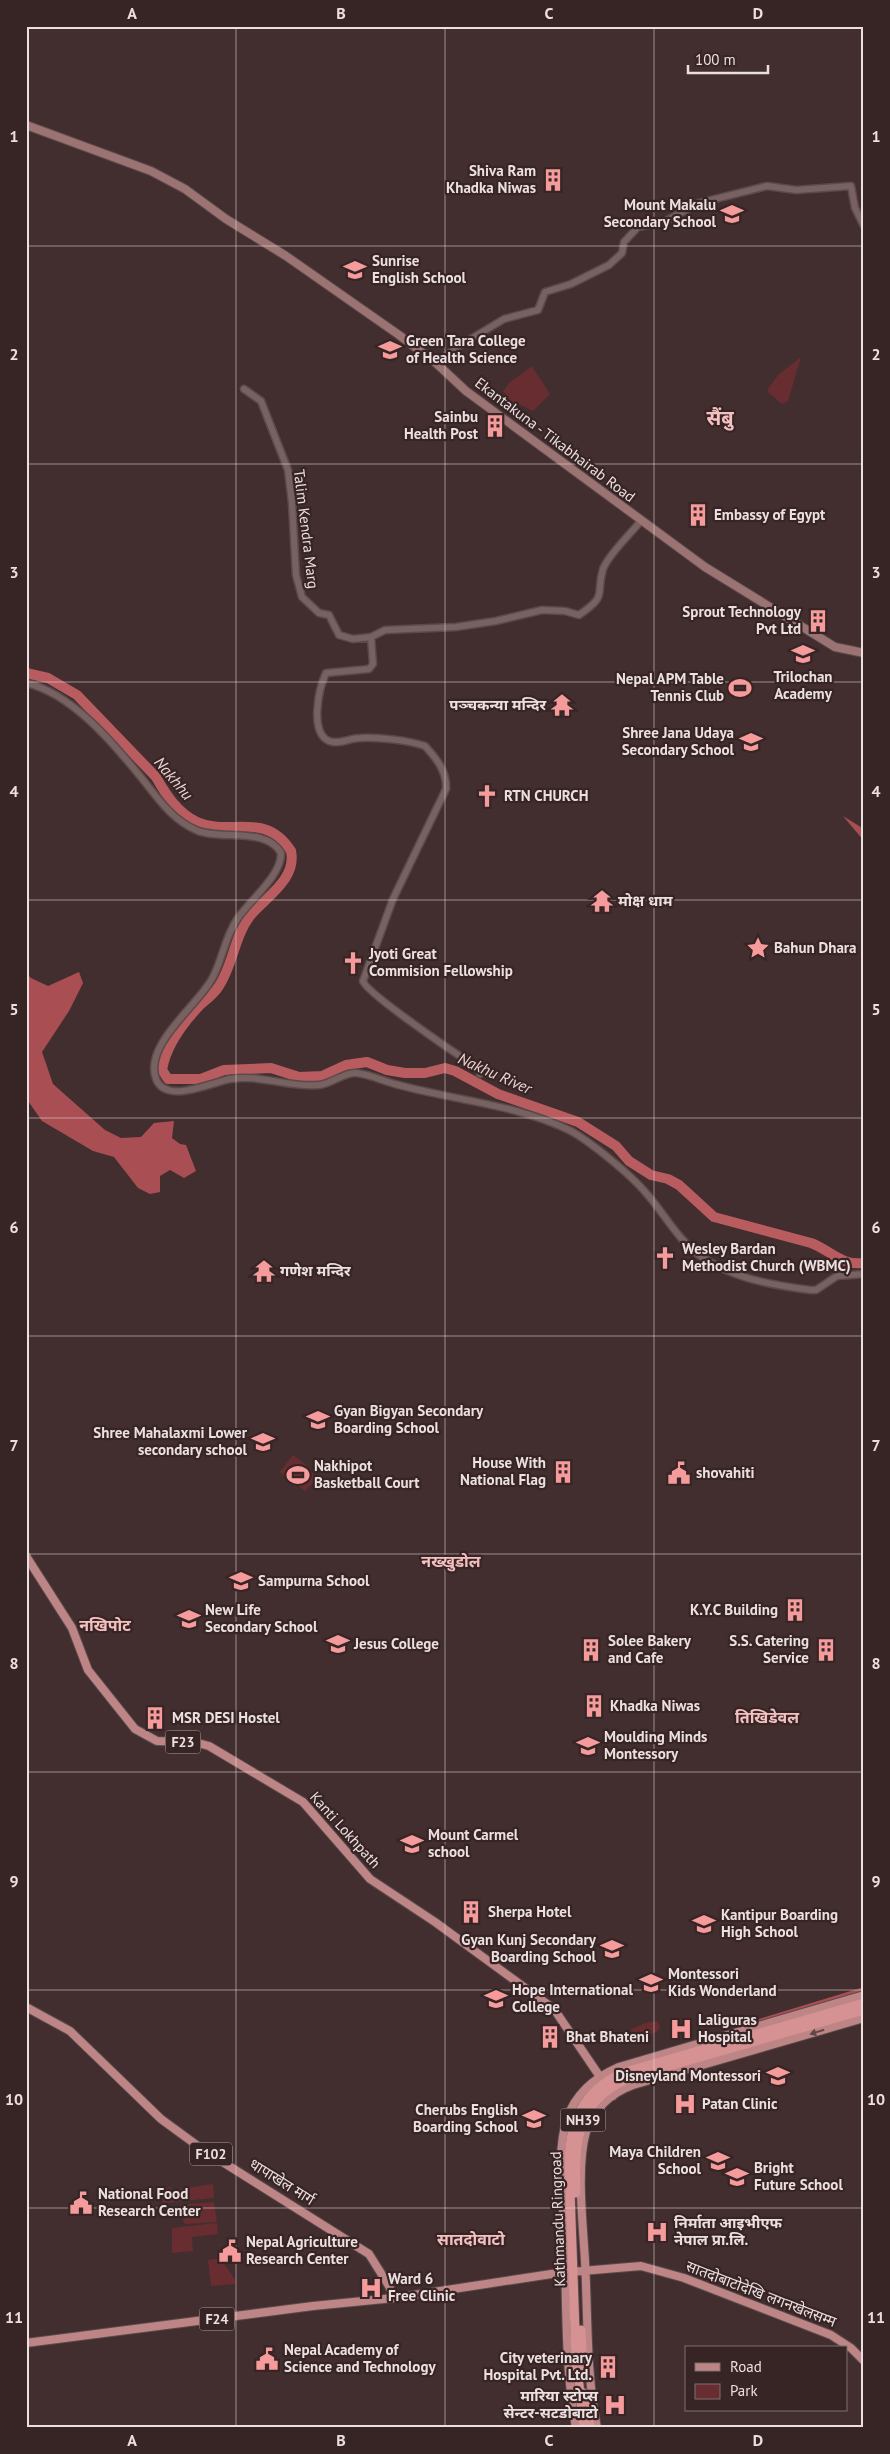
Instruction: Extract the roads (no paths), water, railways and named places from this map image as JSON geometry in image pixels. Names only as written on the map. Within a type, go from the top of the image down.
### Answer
[{"type":"highway","name":"Kathmandu Ringroad","points":[[584,2428],[576,2366],[576,2141],[580,2126],[589,2108],[606,2086],[629,2071],[864,2003]]},
{"type":"highway","name":"Kathmandu Ringroad","points":[[606,2086],[640,2074],[864,2010]]},
{"type":"highway","name":"Kathmandu Ringroad","points":[[576,2271],[583,2377],[590,2428]]},
{"type":"main road","name":"Ekantakuna - Tikabhairab Road","points":[[26,125],[151,171],[186,189],[226,219],[286,256],[348,298],[436,363],[466,391],[640,522],[704,567],[788,617],[815,637],[835,647],[864,653]]},
{"type":"main road","name":"Kanti Lokhpath","points":[[26,1556],[72,1628],[88,1670],[135,1729],[156,1741],[194,1742],[209,1746],[303,1802],[370,1879],[436,1922],[554,2009],[606,2086]]},
{"type":"main road","points":[[606,2086],[633,2062],[724,2038],[864,1995]]},
{"type":"main road","name":"धापाखेल मार्ग","points":[[26,2007],[70,2032],[161,2119],[188,2139],[369,2254],[389,2286],[394,2298]]},
{"type":"main road","points":[[597,2428],[562,2163],[564,2132],[568,2114],[574,2104],[586,2088],[633,2085],[864,2018]]},
{"type":"main road","name":"सातदोबाटोदेखि लगनखेलसम्म","points":[[576,2271],[641,2266],[670,2274],[831,2336],[848,2346]]},
{"type":"main road","points":[[576,2271],[570,2376],[576,2428]]},
{"type":"main road","name":"F24","points":[[26,2343],[394,2298],[576,2271]]},
{"type":"main road","name":"सातदोबाटोदेखि लगनखेलसम्म","points":[[848,2346],[864,2361]]},
{"type":"street","points":[[436,363],[459,346],[498,323],[538,310],[545,292],[570,284],[609,265],[622,253],[624,242],[638,227],[664,222],[699,203],[776,186],[796,190],[851,186],[854,208],[864,226]]},
{"type":"street","name":"Talim Kendra Marg","points":[[244,389],[261,401],[288,470],[296,575],[302,597],[318,613],[330,615],[337,633],[342,637],[353,639],[371,637],[384,630],[472,625],[538,610],[565,611],[579,615],[594,604],[599,597],[603,568],[640,522]]},
{"type":"street","points":[[371,637],[373,664],[369,669],[326,673],[320,689],[317,723],[320,731],[325,738],[333,742],[359,738],[425,746],[440,765],[446,780],[446,788],[393,899],[363,981],[366,988],[374,996],[430,1034],[456,1055],[479,1068],[480,1074]]},
{"type":"street","points":[[26,683],[49,690],[85,716],[143,780],[162,804],[188,826],[198,832],[265,840],[276,846],[281,853],[279,867],[236,921],[210,982],[176,1022],[160,1049],[154,1072],[158,1083],[163,1087],[179,1091],[193,1090],[234,1079],[274,1080],[304,1086],[322,1085],[356,1073],[447,1097],[497,1106],[569,1131],[607,1158],[645,1191],[674,1228],[701,1256],[749,1280],[816,1290],[837,1276],[864,1274]]},
{"type":"waterway","name":"Nakhu River","points":[[26,673],[48,678],[77,695],[156,777],[173,803],[184,814],[197,822],[209,826],[247,827],[270,831],[281,839],[291,851],[292,861],[285,879],[250,916],[245,924],[224,978],[213,994],[187,1019],[171,1043],[162,1070],[168,1079],[201,1079],[224,1070],[271,1068],[299,1077],[322,1076],[346,1065],[367,1062],[387,1070],[405,1073],[425,1073],[445,1068],[455,1071],[498,1094],[578,1122],[616,1146],[629,1161],[651,1175],[668,1179],[679,1185],[714,1217],[811,1243],[842,1260],[864,1263]]},
{"type":"place","name":"Shiva Ram Khadka Niwas","points":[[553,180]]},
{"type":"place","name":"Mount Makalu Secondary School","points":[[732,214]]},
{"type":"place","name":"Sunrise English School","points":[[355,270]]},
{"type":"place","name":"Green Tara College of Health Science","points":[[390,350]]},
{"type":"place","name":"Sainbu Health Post","points":[[495,426]]},
{"type":"place","name":"Embassy of Egypt","points":[[698,515]]},
{"type":"place","name":"Sprout Technology Pvt Ltd","points":[[818,621]]},
{"type":"place","name":"Trilochan Academy","points":[[803,654]]},
{"type":"place","name":"Nepal APM Table Tennis Club","points":[[740,688]]},
{"type":"place","name":"पञ्चकन्या मन्दिर","points":[[562,705]]},
{"type":"place","name":"Shree Jana Udaya Secondary School","points":[[751,742]]},
{"type":"place","name":"RTN CHURCH","points":[[487,796]]},
{"type":"place","name":"मोक्ष धाम","points":[[602,901]]},
{"type":"place","name":"Bahun Dhara","points":[[758,948]]},
{"type":"place","name":"Jyoti Great Commision Fellowship","points":[[353,963]]},
{"type":"place","name":"Wesley Bardan Methodist Church (WBMC)","points":[[665,1258]]},
{"type":"place","name":"गणेश मन्दिर","points":[[264,1271]]},
{"type":"place","name":"Gyan Bigyan Secondary Boarding School","points":[[318,1420]]},
{"type":"place","name":"Shree Mahalaxmi Lower secondary school","points":[[263,1442]]},
{"type":"place","name":"House With National Flag","points":[[563,1472]]},
{"type":"place","name":"shovahiti","points":[[679,1473]]},
{"type":"place","name":"Nakhipot Basketball Court","points":[[298,1475]]},
{"type":"place","name":"Sampurna School","points":[[241,1581]]},
{"type":"place","name":"K.Y.C Building","points":[[795,1610]]},
{"type":"place","name":"New Life Secondary School","points":[[189,1619]]},
{"type":"place","name":"Jesus College","points":[[338,1644]]},
{"type":"place","name":"Solee Bakery and Cafe","points":[[591,1650]]},
{"type":"place","name":"S.S. Catering Service","points":[[826,1650]]},
{"type":"place","name":"Khadka Niwas","points":[[594,1706]]},
{"type":"place","name":"MSR DESI Hostel","points":[[155,1718]]},
{"type":"place","name":"Moulding Minds Montessory","points":[[588,1746]]},
{"type":"place","name":"Mount Carmel school","points":[[412,1844]]},
{"type":"place","name":"Sherpa Hotel","points":[[471,1912]]},
{"type":"place","name":"Kantipur Boarding High School","points":[[704,1924]]},
{"type":"place","name":"Gyan Kunj Secondary Boarding School","points":[[612,1949]]},
{"type":"place","name":"Montessori Kids Wonderland","points":[[651,1983]]},
{"type":"place","name":"Hope International College","points":[[496,1999]]},
{"type":"place","name":"Laliguras Hospital","points":[[681,2029]]},
{"type":"place","name":"Bhat Bhateni","points":[[550,2037]]},
{"type":"place","name":"Disneyland Montessori","points":[[778,2076]]},
{"type":"place","name":"Patan Clinic","points":[[685,2104]]},
{"type":"place","name":"Cherubs English Boarding School","points":[[534,2119]]},
{"type":"place","name":"Maya Children School","points":[[718,2161]]},
{"type":"place","name":"Bright Future School","points":[[737,2177]]},
{"type":"place","name":"National Food Research Center","points":[[81,2203]]},
{"type":"place","name":"निर्माता आइभीएफ नेपाल प्रा.लि.","points":[[657,2232]]},
{"type":"place","name":"Nepal Agriculture Research Center","points":[[230,2251]]},
{"type":"place","name":"Ward 6 Free Clinic","points":[[371,2288]]},
{"type":"place","name":"Nepal Academy of Science and Technology","points":[[267,2359]]},
{"type":"place","name":"City veterinary Hospital Pvt. Ltd.","points":[[608,2367]]},
{"type":"place","name":"मारिया स्टोप्स सेन्टर-सटडोबाटो","points":[[615,2405]]},
{"type":"district","name":"सैंबु","points":[[720,418]]},
{"type":"district","name":"नख्खुडोल","points":[[451,1561]]},
{"type":"district","name":"नखिपोट","points":[[105,1625]]},
{"type":"district","name":"तिखिडेवल","points":[[767,1717]]},
{"type":"district","name":"सातदोवाटो","points":[[471,2239]]},
{"type":"water label","name":"Nakhhu","points":[[174,778]]}]
